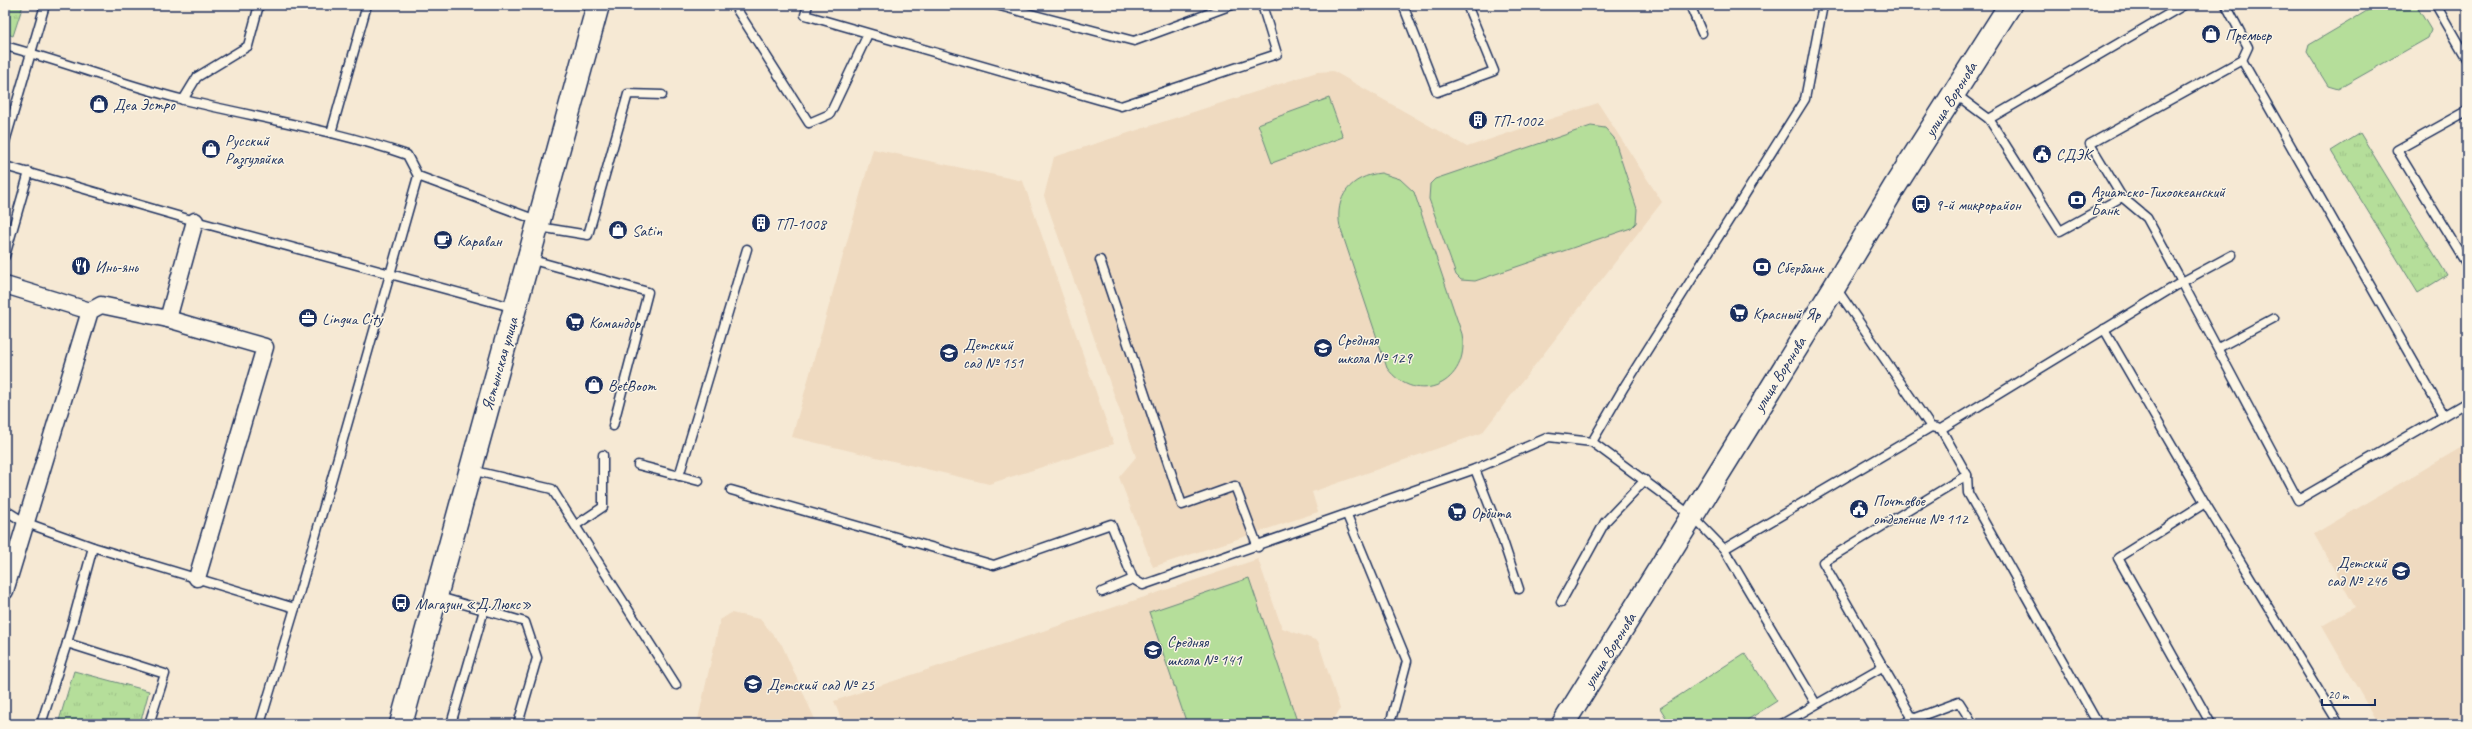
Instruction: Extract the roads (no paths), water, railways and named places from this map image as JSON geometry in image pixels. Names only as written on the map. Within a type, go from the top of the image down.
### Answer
[{"type":"main road","name":"Ястынская улица","points":[[401,724],[598,5]]},
{"type":"main road","name":"улица Воронова","points":[[1568,722],[1692,516],[1835,286],[1953,92],[2010,5]]},
{"type":"street","points":[[168,319],[195,221]]},
{"type":"street","points":[[5,285],[90,311]]},
{"type":"street","points":[[5,591],[24,522],[90,311],[101,305],[168,319],[265,347],[197,578]]},
{"type":"lane","points":[[5,142],[45,5]]},
{"type":"lane","points":[[183,100],[198,77],[248,46],[259,5]]},
{"type":"lane","points":[[331,133],[367,5]]},
{"type":"lane","points":[[808,5],[805,15],[1120,106],[1277,54],[1262,5]]},
{"type":"lane","points":[[996,5],[1134,41],[1232,5]]},
{"type":"lane","points":[[1403,5],[1437,92],[1494,71],[1467,5]]},
{"type":"lane","points":[[1690,5],[1702,33]]},
{"type":"lane","points":[[1592,442],[1624,387],[1805,99],[1823,5]]},
{"type":"lane","points":[[1988,119],[2184,5]]},
{"type":"lane","points":[[2226,5],[2248,47],[2242,60],[2090,144],[2122,197],[2147,218],[2218,348],[2298,500],[2467,402]]},
{"type":"lane","points":[[2436,5],[2467,59]]},
{"type":"lane","points":[[738,7],[809,123],[830,114],[868,34]]},
{"type":"lane","points":[[5,46],[183,100],[331,133],[407,155],[418,176],[539,224],[588,235],[628,94],[662,95]]},
{"type":"lane","points":[[2242,60],[2444,415]]},
{"type":"lane","points":[[1953,92],[1988,119],[2060,231],[2122,197]]},
{"type":"lane","points":[[2467,111],[2398,150],[2467,265]]},
{"type":"lane","points":[[5,166],[195,221],[515,308]]},
{"type":"lane","points":[[5,256],[29,172]]},
{"type":"lane","points":[[260,724],[295,608],[418,176]]},
{"type":"lane","points":[[679,476],[746,249]]},
{"type":"lane","points":[[1724,549],[1931,427],[1941,429],[2182,282],[2232,255]]},
{"type":"lane","points":[[528,259],[648,292],[613,426]]},
{"type":"lane","points":[[1100,260],[1182,505],[1235,486],[1258,547]]},
{"type":"lane","points":[[1835,286],[1931,427]]},
{"type":"lane","points":[[2218,348],[2274,318]]},
{"type":"lane","points":[[2104,330],[2205,503],[2339,724]]},
{"type":"lane","points":[[1941,429],[1967,475],[1968,493],[2098,724]]},
{"type":"lane","points":[[731,490],[994,565],[1111,524],[1133,579],[1143,585],[1258,547],[1475,469],[1549,437],[1592,442],[1692,516],[1724,549],[1816,704]]},
{"type":"lane","points":[[576,525],[603,507],[603,455]]},
{"type":"lane","points":[[638,465],[699,481]]},
{"type":"lane","points":[[1475,469],[1502,538],[1519,589]]},
{"type":"lane","points":[[470,470],[552,489],[676,685]]},
{"type":"lane","points":[[1912,719],[1823,562],[1967,475]]},
{"type":"lane","points":[[1561,602],[1605,522],[1645,480]]},
{"type":"lane","points":[[2205,503],[2118,558],[2211,724]]},
{"type":"lane","points":[[5,510],[24,522],[93,547],[295,608]]},
{"type":"lane","points":[[1347,515],[1408,661],[1390,724]]},
{"type":"lane","points":[[41,724],[67,642],[93,547]]},
{"type":"lane","points":[[1102,592],[1133,579]]},
{"type":"lane","points":[[435,596],[525,622],[536,658],[518,724]]},
{"type":"lane","points":[[451,724],[484,610]]},
{"type":"lane","points":[[67,642],[165,674],[149,724]]},
{"type":"lane","points":[[1782,724],[1882,667]]},
{"type":"lane","points":[[1903,724],[1912,719],[1959,702],[1973,724]]},
{"type":"place","name":"Премьер","points":[[2211,34]]},
{"type":"place","name":"Деа Эстро","points":[[99,104]]},
{"type":"place","name":"ТП-1002","points":[[1478,120]]},
{"type":"place","name":"Русский Разгуляйка","points":[[211,149]]},
{"type":"place","name":"СДЭК","points":[[2042,154]]},
{"type":"place","name":"Азиатско-Тихоокеанский Банк","points":[[2077,200]]},
{"type":"place","name":"9-й микрорайон","points":[[1921,204]]},
{"type":"place","name":"ТП-1008","points":[[761,223]]},
{"type":"place","name":"Satin","points":[[618,230]]},
{"type":"place","name":"Караван","points":[[443,240]]},
{"type":"place","name":"Инь-янь","points":[[81,266]]},
{"type":"place","name":"Сбербанк","points":[[1762,267]]},
{"type":"place","name":"Красный Яр","points":[[1739,313]]},
{"type":"place","name":"Lingua City","points":[[308,318]]},
{"type":"place","name":"Командор","points":[[575,322]]},
{"type":"place","name":"Средняя школа № 129","points":[[1323,348]]},
{"type":"place","name":"Детский сад № 151","points":[[949,353]]},
{"type":"place","name":"BetBoom","points":[[594,385]]},
{"type":"place","name":"Почтовое отделение № 112","points":[[1859,509]]},
{"type":"place","name":"Орбита","points":[[1457,512]]},
{"type":"place","name":"Детский сад № 246","points":[[2401,571]]},
{"type":"place","name":"Магазин «Д.Люкс»","points":[[401,603]]},
{"type":"place","name":"Средняя школа № 141","points":[[1153,650]]},
{"type":"place","name":"Детский сад № 25","points":[[753,684]]}]
